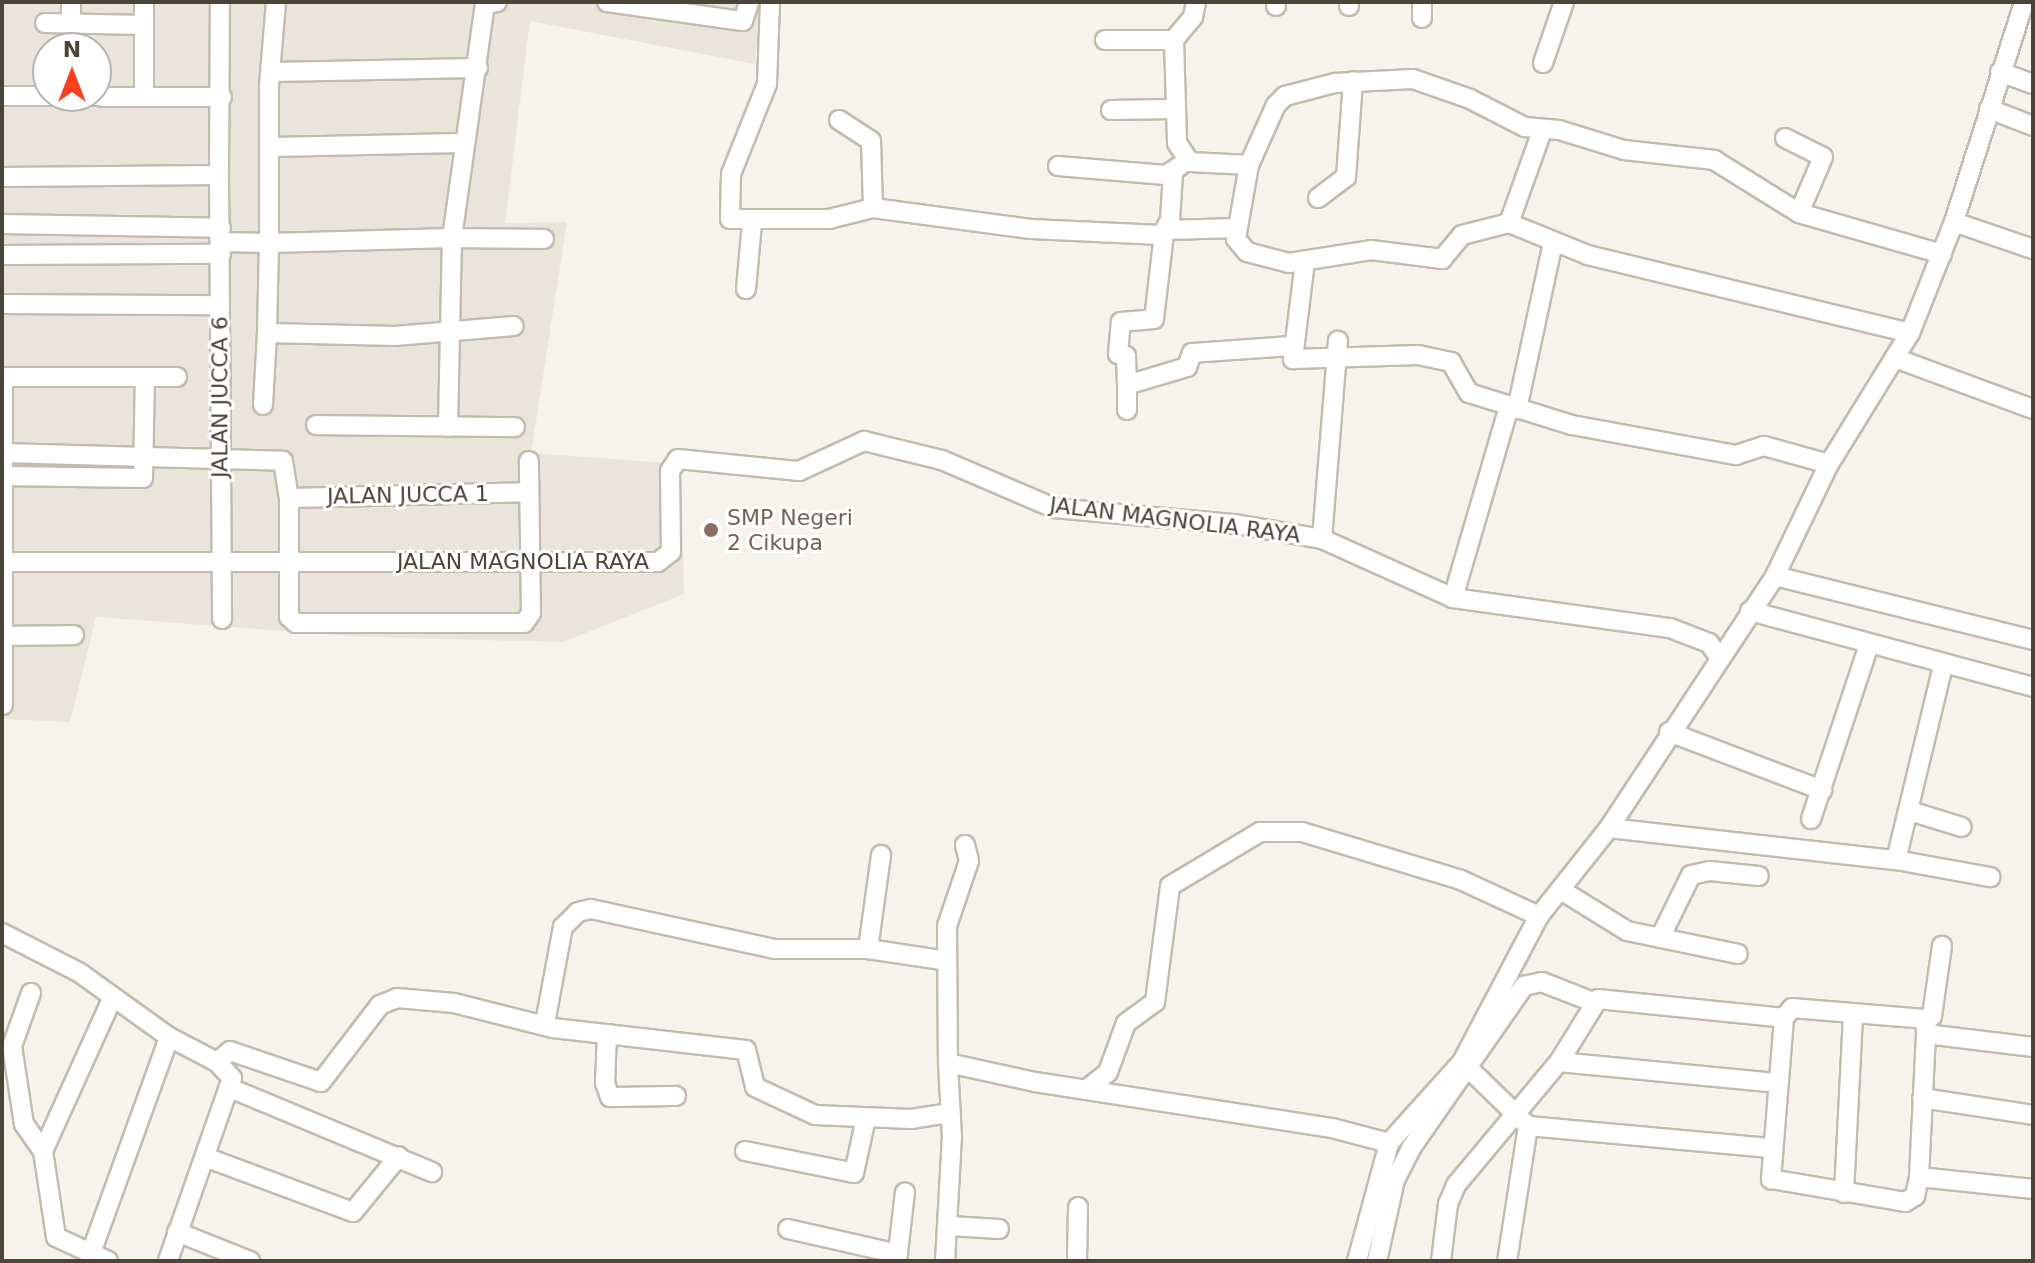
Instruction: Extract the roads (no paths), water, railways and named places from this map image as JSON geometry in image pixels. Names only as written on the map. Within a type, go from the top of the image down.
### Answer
[{"type":"street","points":[[71,2],[71,23]]},
{"type":"street","points":[[144,2],[144,96]]},
{"type":"street","name":"JALAN JUCCA 6","points":[[220,2],[219,460],[222,619]]},
{"type":"street","points":[[263,405],[271,72],[276,2]]},
{"type":"street","points":[[607,2],[743,21],[749,2]]},
{"type":"street","points":[[770,2],[767,84],[731,174],[727,214],[752,223],[829,219],[873,208],[1031,229],[1166,232],[1237,228]]},
{"type":"street","points":[[1186,158],[1177,143],[1173,109],[1174,40],[1193,17],[1196,2]]},
{"type":"street","points":[[1543,63],[1564,2]]},
{"type":"street","points":[[1357,1261],[1389,1143],[1466,1066],[1539,916],[1609,828],[1669,732],[1775,576],[1829,464],[1910,333],[1954,222],[2024,2]]},
{"type":"street","points":[[448,427],[452,238],[463,143],[487,3]]},
{"type":"street","points":[[45,23],[144,25]]},
{"type":"street","points":[[1105,40],[1174,40]]},
{"type":"street","points":[[271,72],[478,68]]},
{"type":"street","points":[[2000,72],[2033,84]]},
{"type":"street","points":[[1910,333],[1553,243],[1509,223],[1462,235],[1442,259],[1371,250],[1305,261],[1278,262],[1238,246],[1237,228],[1249,165],[1280,99],[1353,81],[1413,79],[1470,99],[1503,120],[1542,131],[1559,130],[1624,150],[1714,160],[1799,213],[1942,254]]},
{"type":"street","points":[[1318,198],[1346,177],[1353,81]]},
{"type":"street","points":[[2,96],[222,97]]},
{"type":"street","points":[[1111,110],[1173,109]]},
{"type":"street","points":[[1989,109],[2033,126]]},
{"type":"street","points":[[839,120],[871,141],[873,208]]},
{"type":"street","points":[[1509,223],[1542,131]]},
{"type":"street","points":[[1785,138],[1823,157],[1799,213]]},
{"type":"street","points":[[269,147],[463,143]]},
{"type":"street","points":[[1186,158],[1249,165]]},
{"type":"street","points":[[1127,410],[1126,356],[1118,354],[1121,322],[1154,319],[1173,173],[1186,158]]},
{"type":"street","points":[[1058,166],[1173,173]]},
{"type":"street","points":[[2,177],[219,175]]},
{"type":"street","points":[[1954,222],[2033,249]]},
{"type":"street","points":[[746,289],[752,223]]},
{"type":"street","points":[[2,224],[269,243],[544,239]]},
{"type":"street","points":[[2,255],[221,241]]},
{"type":"street","points":[[1453,598],[1513,408],[1553,243]]},
{"type":"street","points":[[1305,261],[1292,358],[1297,361],[1337,350],[1407,354],[1448,361],[1469,393],[1513,408],[1736,455],[1764,446],[1829,464]]},
{"type":"street","points":[[2,304],[220,305]]},
{"type":"street","points":[[267,333],[449,333],[514,326]]},
{"type":"street","points":[[1127,385],[1187,367],[1193,352],[1293,346]]},
{"type":"street","points":[[1322,539],[1337,350]]},
{"type":"street","points":[[1895,358],[2033,409]]},
{"type":"street","points":[[3,705],[3,377],[177,377]]},
{"type":"street","points":[[3,476],[143,478],[145,377]]},
{"type":"street","points":[[316,425],[515,427]]},
{"type":"street","name":"JALAN MAGNOLIA RAYA","points":[[3,562],[658,562],[669,557],[670,471],[678,459],[799,471],[864,441],[942,460],[1054,508],[1235,524],[1322,539],[1453,598],[1670,628],[1709,643],[1719,657]]},
{"type":"street","points":[[3,453],[280,460],[286,465],[289,498],[289,617],[296,623],[524,623],[531,613],[527,492],[529,461]]},
{"type":"street","name":"JALAN JUCCA 1","points":[[289,498],[527,492]]},
{"type":"street","points":[[1775,576],[2033,640]]},
{"type":"street","points":[[1750,611],[2033,687]]},
{"type":"street","points":[[3,636],[74,635]]},
{"type":"street","points":[[1811,819],[1869,645]]},
{"type":"street","points":[[1896,860],[1943,665]]},
{"type":"street","points":[[1669,732],[1822,790]]},
{"type":"street","points":[[1910,811],[1962,827]]},
{"type":"street","points":[[1609,828],[1896,860],[1990,877]]},
{"type":"street","points":[[1086,1090],[1108,1072],[1126,1023],[1155,1002],[1170,886],[1260,832],[1302,832],[1461,880],[1539,916]]},
{"type":"street","points":[[945,1261],[950,1226],[947,926],[969,861],[965,845]]},
{"type":"street","points":[[868,949],[881,855]]},
{"type":"street","points":[[1660,938],[1691,875],[1710,871],[1759,876]]},
{"type":"street","points":[[1561,890],[1627,931],[1738,954]]},
{"type":"street","points":[[545,1023],[563,927],[578,912],[591,909],[775,949],[868,949],[947,961]]},
{"type":"street","points":[[2,933],[80,973],[169,1037],[217,1062],[232,1078],[168,1261]]},
{"type":"street","points":[[1942,946],[1932,1016],[1926,1028],[1919,1177],[1915,1196],[1905,1202],[1773,1182],[1770,1148],[1784,1018],[1788,1008],[1853,1013],[1926,1028],[2033,1047]]},
{"type":"street","points":[[1377,1261],[1395,1180],[1406,1159],[1466,1066],[1524,986],[1542,982],[1593,1002]]},
{"type":"street","points":[[31,993],[12,1046],[24,1124],[43,1151],[53,1232],[60,1240],[100,1257],[169,1037]]},
{"type":"street","points":[[43,1151],[113,997]]},
{"type":"street","points":[[217,1062],[230,1051],[321,1082],[380,1005],[397,998],[454,1003],[607,1034],[746,1050],[755,1087],[815,1115],[911,1119],[949,1113]]},
{"type":"street","points":[[1441,1261],[1448,1204],[1456,1185],[1523,1119],[1593,1002],[1603,998],[1784,1018]]},
{"type":"street","points":[[1844,1193],[1853,1013]]},
{"type":"street","points":[[607,1034],[605,1083],[610,1097],[676,1096]]},
{"type":"street","points":[[1559,1062],[1776,1083]]},
{"type":"street","points":[[948,1063],[1086,1090],[1332,1128],[1389,1143]]},
{"type":"street","points":[[1466,1066],[1523,1119],[1770,1148]]},
{"type":"street","points":[[230,1088],[432,1172]]},
{"type":"street","points":[[1922,1098],[2033,1115]]},
{"type":"street","points":[[745,1151],[854,1173],[866,1118]]},
{"type":"street","points":[[1507,1261],[1523,1119]]},
{"type":"street","points":[[205,1157],[353,1212],[399,1156]]},
{"type":"street","points":[[1919,1177],[2033,1189]]},
{"type":"street","points":[[788,1229],[897,1258],[905,1192]]},
{"type":"street","points":[[1077,1261],[1078,1207]]},
{"type":"street","points":[[950,1226],[999,1229]]},
{"type":"street","points":[[177,1232],[240,1259]]},
{"type":"place","name":"SMP Negeri 2 Cikupa","points":[[711,530]]}]
